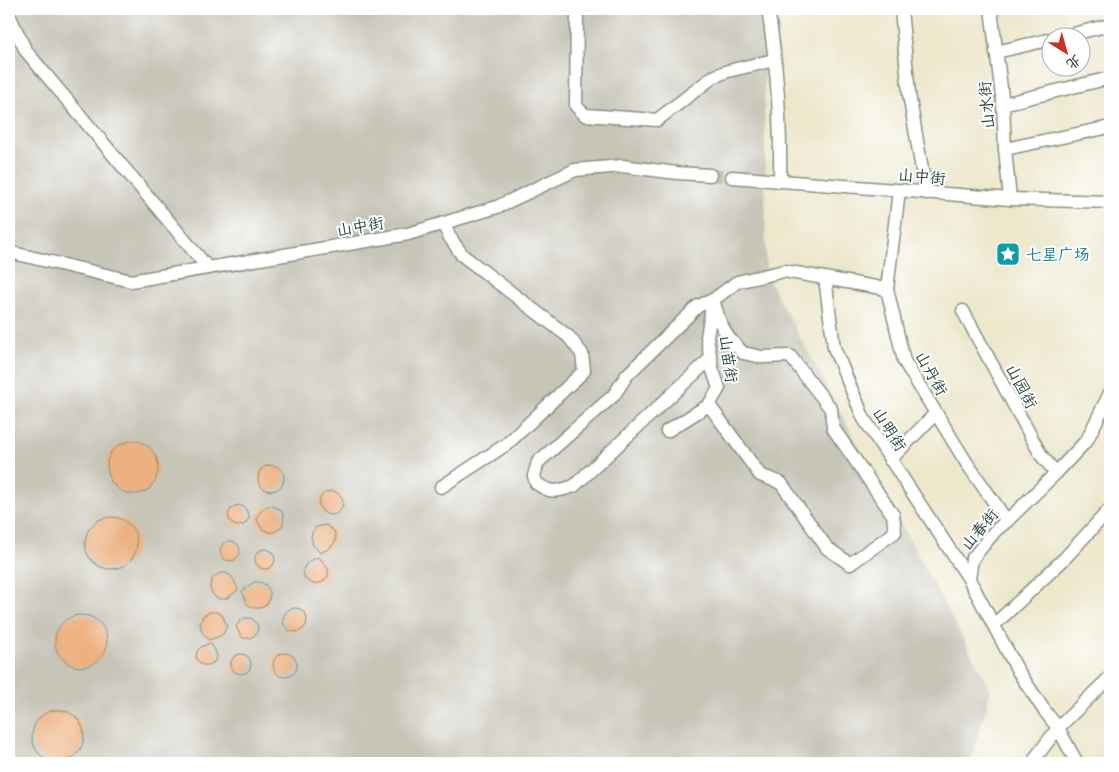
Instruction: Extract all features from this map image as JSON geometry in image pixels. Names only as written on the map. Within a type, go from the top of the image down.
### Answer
[{"type":"street","points":[[577,9],[576,106],[585,115],[657,120],[713,77],[728,71],[774,60]]},
{"type":"street","points":[[768,9],[781,144],[780,181]]},
{"type":"street","points":[[901,9],[909,94],[926,193]]},
{"type":"street","name":"山水街","points":[[991,9],[1003,104],[1010,200]]},
{"type":"street","points":[[9,15],[26,51],[208,268]]},
{"type":"street","points":[[1092,29],[1110,24]]},
{"type":"street","points":[[996,52],[1042,41]]},
{"type":"street","points":[[1003,104],[1110,78]]},
{"type":"street","points":[[1005,149],[1110,127]]},
{"type":"street","name":"山中街","points":[[9,252],[131,281],[408,234],[497,207],[575,170],[622,166],[710,176]]},
{"type":"street","name":"山中街","points":[[732,177],[1010,200],[1110,202]]},
{"type":"street","name":"山丹街","points":[[899,191],[887,289],[904,361],[966,462],[1007,520]]},
{"type":"street","points":[[442,487],[507,444],[584,372],[582,354],[569,337],[462,255],[449,236],[444,223]]},
{"type":"street","points":[[710,358],[574,486],[557,492],[545,490],[536,483],[534,476],[538,462],[614,395],[627,376],[698,306],[713,300],[737,282],[784,271],[887,289]]},
{"type":"street","name":"山明街","points":[[825,278],[834,348],[864,419],[969,580]]},
{"type":"street","points":[[667,431],[709,405],[760,475],[782,483],[827,548],[850,564],[894,532],[893,515],[833,428],[831,409],[790,356],[762,357],[743,353],[728,337],[720,322],[713,300]]},
{"type":"street","name":"山苗街","points":[[709,405],[720,388],[712,368],[707,337],[713,300]]},
{"type":"street","name":"山园街","points":[[963,311],[1041,456],[1056,473]]},
{"type":"street","name":"山春街","points":[[969,580],[972,559],[995,531],[1056,473],[1087,440],[1110,393]]},
{"type":"street","points":[[890,460],[936,413]]},
{"type":"street","points":[[994,625],[1064,559],[1110,510]]},
{"type":"street","points":[[969,580],[1018,671],[1058,728],[1077,763]]},
{"type":"street","points":[[1034,763],[1036,757],[1058,728],[1110,677]]},
{"type":"shaded area","points":[[9,9],[759,9],[764,49],[766,275],[991,690],[970,763],[9,763]]},
{"type":"building","points":[[129,441],[139,441],[148,446],[155,454],[158,463],[155,481],[148,490],[138,494],[128,494],[118,489],[111,482],[108,473],[107,462],[111,452],[119,445]]},
{"type":"building","points":[[271,465],[280,469],[284,478],[280,487],[271,491],[262,487],[258,478],[262,469]]},
{"type":"building","points":[[331,491],[340,494],[343,503],[340,512],[331,515],[322,512],[319,503],[322,494]]},
{"type":"building","points":[[239,505],[245,508],[250,517],[244,525],[237,526],[230,521],[228,515],[233,507]]},
{"type":"building","points":[[268,506],[280,509],[284,516],[281,528],[274,532],[262,529],[256,518]]},
{"type":"building","points":[[106,517],[116,517],[125,521],[133,529],[137,543],[133,557],[125,565],[116,569],[106,569],[97,565],[89,557],[85,548],[85,538],[89,529],[97,521]]},
{"type":"building","points":[[326,525],[334,531],[336,538],[330,548],[320,553],[313,545],[311,537],[316,527]]},
{"type":"building","points":[[230,541],[237,544],[240,551],[237,558],[230,561],[223,558],[220,551],[223,544]]},
{"type":"building","points":[[265,549],[272,552],[275,559],[272,566],[265,569],[258,566],[255,559],[258,552]]},
{"type":"building","points":[[319,557],[328,569],[328,576],[323,582],[315,584],[305,579],[303,571],[309,561]]},
{"type":"building","points":[[220,573],[226,573],[231,576],[238,590],[225,599],[219,599],[214,596],[210,589],[213,578]]},
{"type":"building","points":[[254,582],[266,585],[270,592],[267,604],[260,608],[248,605],[242,591]]},
{"type":"building","points":[[295,608],[304,611],[307,620],[304,629],[295,632],[286,629],[283,620],[286,611]]},
{"type":"building","points":[[210,612],[222,615],[227,626],[223,634],[209,640],[202,632],[200,624],[203,616]]},
{"type":"building","points":[[76,615],[86,615],[95,619],[103,627],[107,641],[103,655],[95,663],[86,667],[76,667],[67,663],[59,655],[55,646],[55,636],[59,627],[67,619]]},
{"type":"building","points":[[245,618],[252,618],[258,626],[255,635],[250,638],[243,638],[236,627]]},
{"type":"building","points":[[210,643],[215,650],[216,659],[209,665],[202,665],[196,658],[197,651]]},
{"type":"building","points":[[285,653],[294,656],[297,665],[294,674],[285,677],[276,674],[273,665],[276,656]]},
{"type":"building","points":[[241,654],[248,657],[251,664],[248,671],[241,674],[234,671],[231,664],[234,657]]},
{"type":"building","points":[[53,710],[63,710],[72,714],[80,722],[84,736],[80,750],[72,758],[63,762],[53,762],[44,758],[36,750],[32,741],[32,731],[36,722],[44,714]]},
{"type":"tunnel","points":[[710,175],[732,177]]},
{"type":"place","name":"七星广场","points":[[1008,254]]}]
